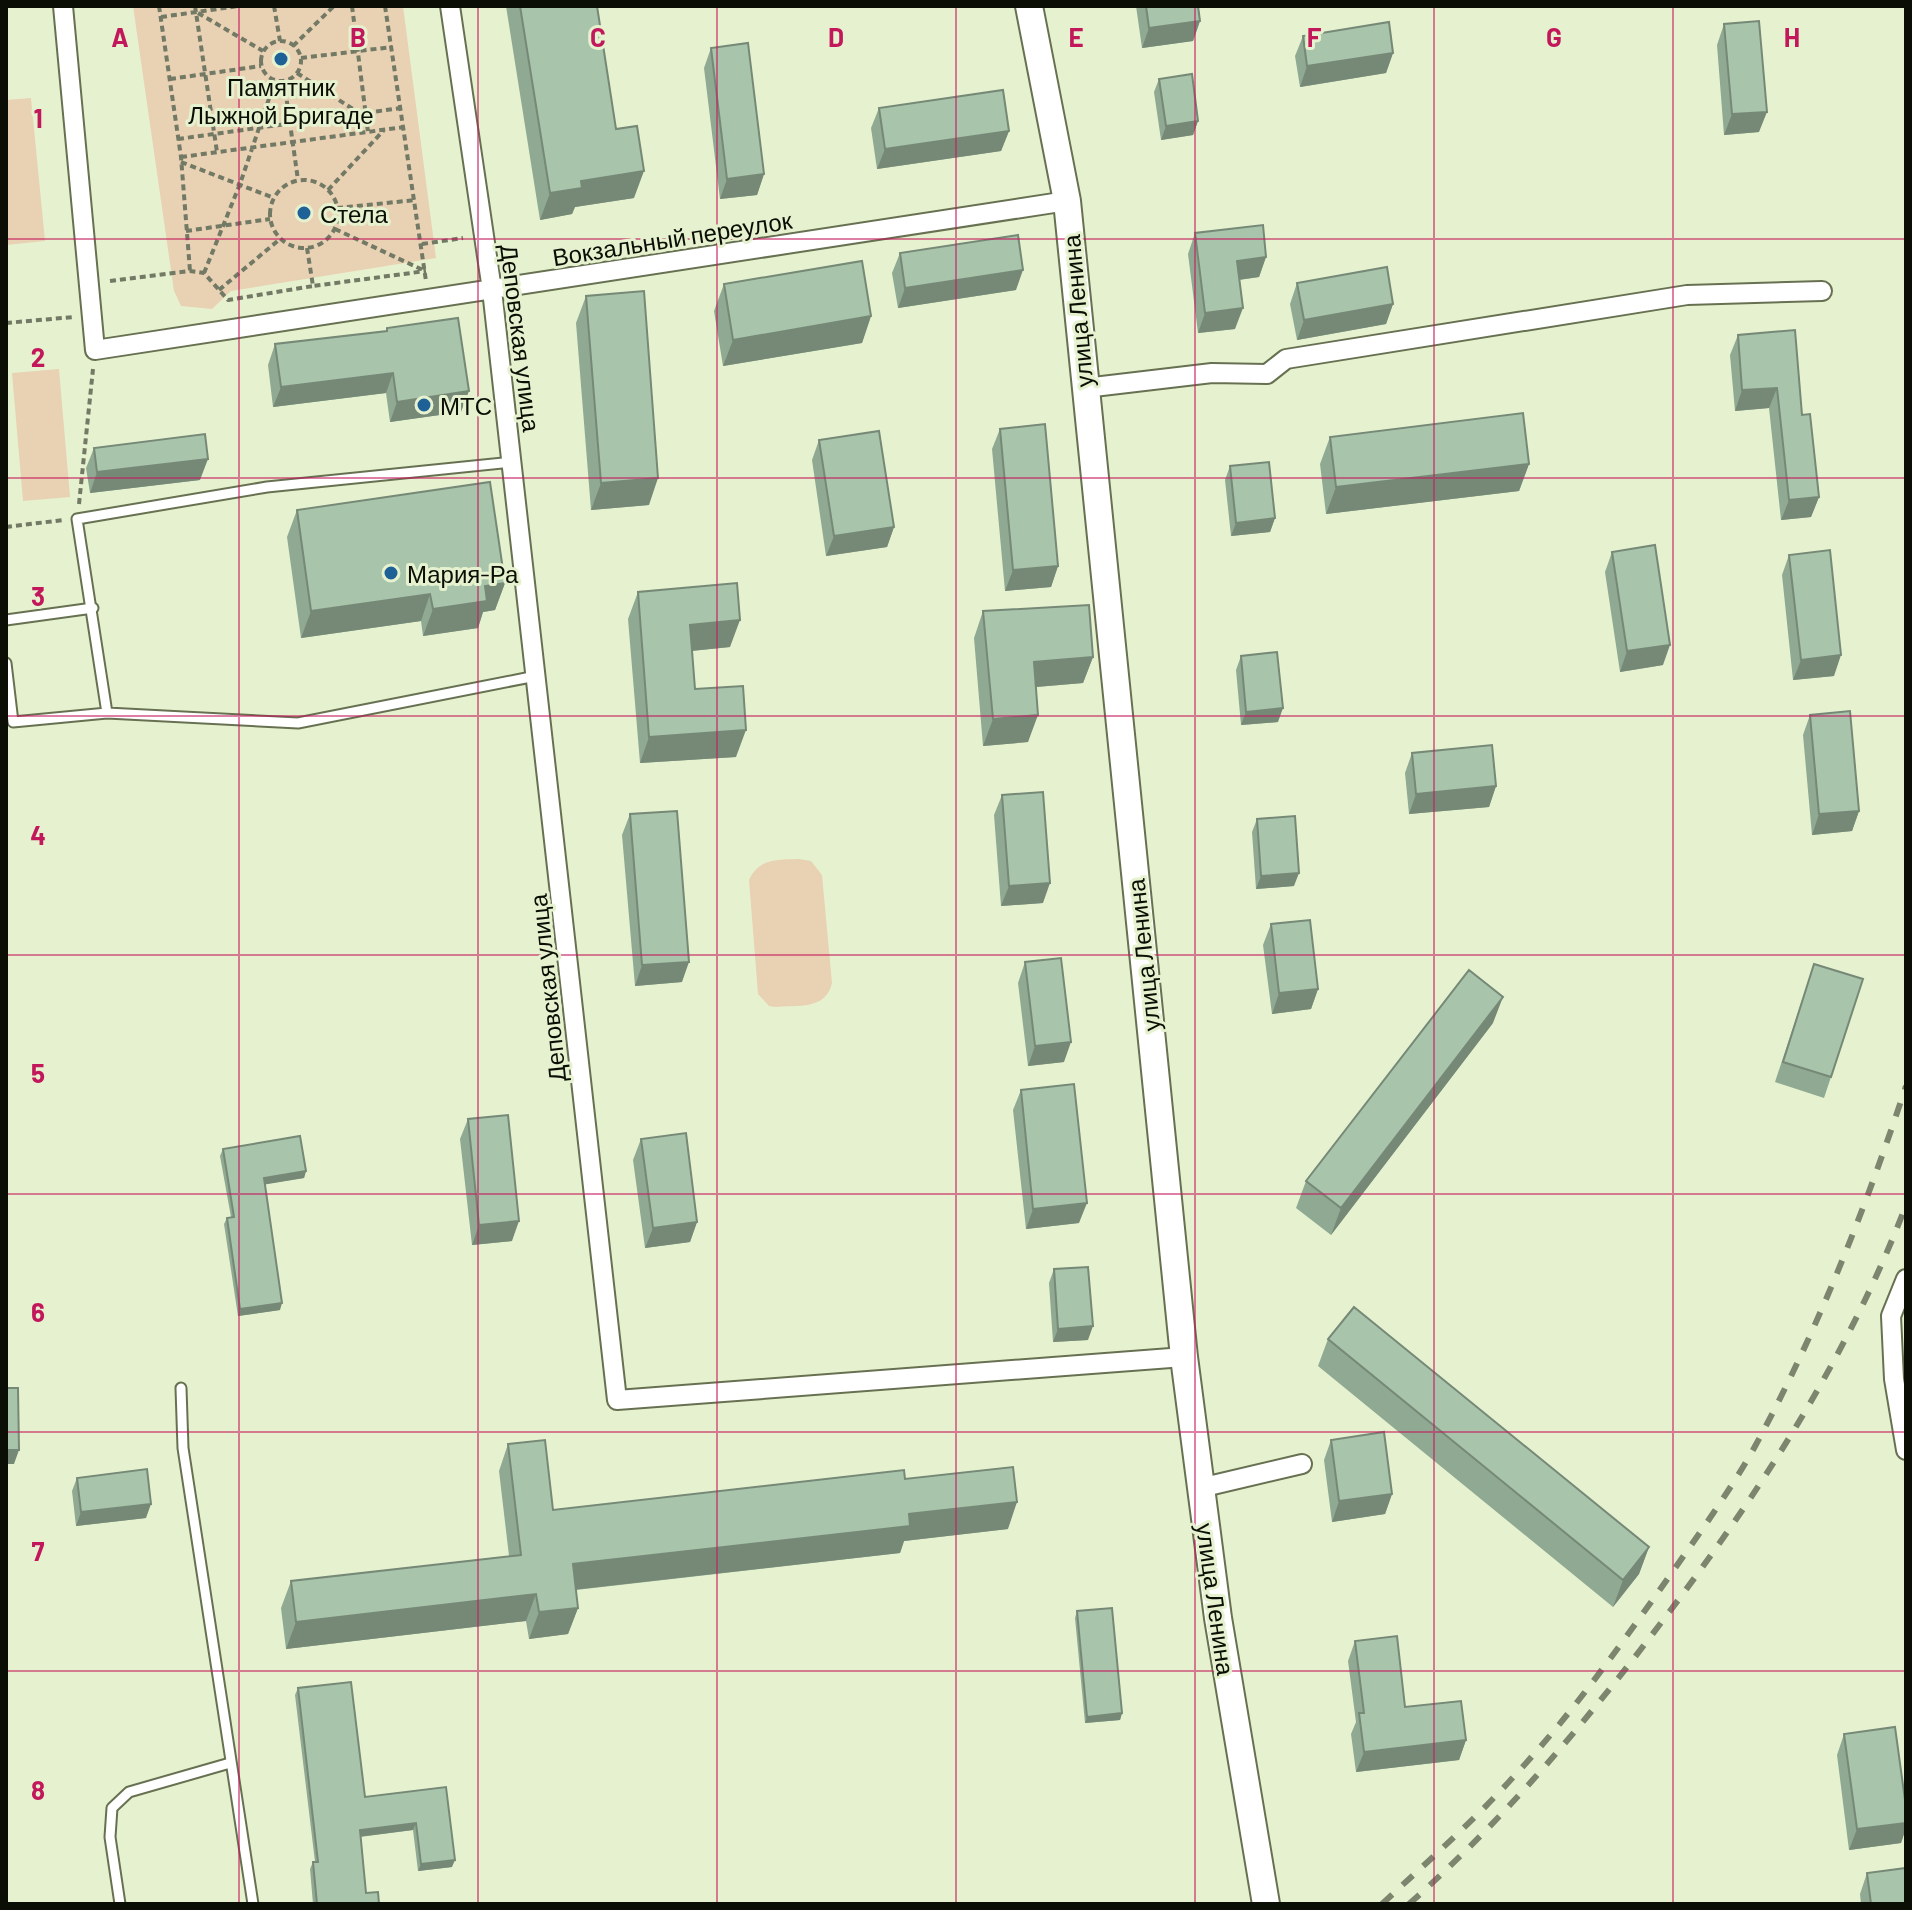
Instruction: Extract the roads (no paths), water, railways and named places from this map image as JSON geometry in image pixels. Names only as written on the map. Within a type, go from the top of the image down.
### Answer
[{"type":"main road","name":"улица Ленина","points":[[1029,6],[1067,201],[1184,1357],[1218,1618],[1263,1902]]},
{"type":"street","name":"Вокзальный переулок","points":[[63,6],[95,350],[1067,201]]},
{"type":"street","name":"Деповская улица","points":[[450,6],[492,290],[617,1400],[1184,1357]]},
{"type":"street","points":[[1085,388],[1212,373],[1267,374],[1286,359],[1687,295],[1822,291]]},
{"type":"street","points":[[1906,1279],[1891,1316],[1894,1379],[1906,1450]]},
{"type":"street","points":[[1200,1488],[1302,1464]]},
{"type":"lane","points":[[107,713],[77,519],[267,487],[512,462]]},
{"type":"lane","points":[[6,620],[93,608]]},
{"type":"lane","points":[[6,663],[13,722],[107,713],[298,723],[536,675]]},
{"type":"lane","points":[[181,1388],[183,1448],[253,1904]]},
{"type":"lane","points":[[120,1904],[110,1837],[112,1808],[129,1792],[230,1763]]},
{"type":"railway","points":[[1382,1904],[1485,1807],[1555,1730],[1625,1638],[1731,1486],[1776,1406],[1818,1317],[1874,1179],[1906,1086]]},
{"type":"railway","points":[[1409,1904],[1480,1836],[1547,1764],[1610,1689],[1705,1564],[1771,1466],[1832,1365],[1884,1260],[1906,1205]]},
{"type":"place","name":"Памятник Лыжной Бригаде","points":[[281,59]]},
{"type":"place","name":"Стела","points":[[304,213]]},
{"type":"place","name":"МТС","points":[[424,405]]},
{"type":"place","name":"Мария-Ра","points":[[391,573]]}]
